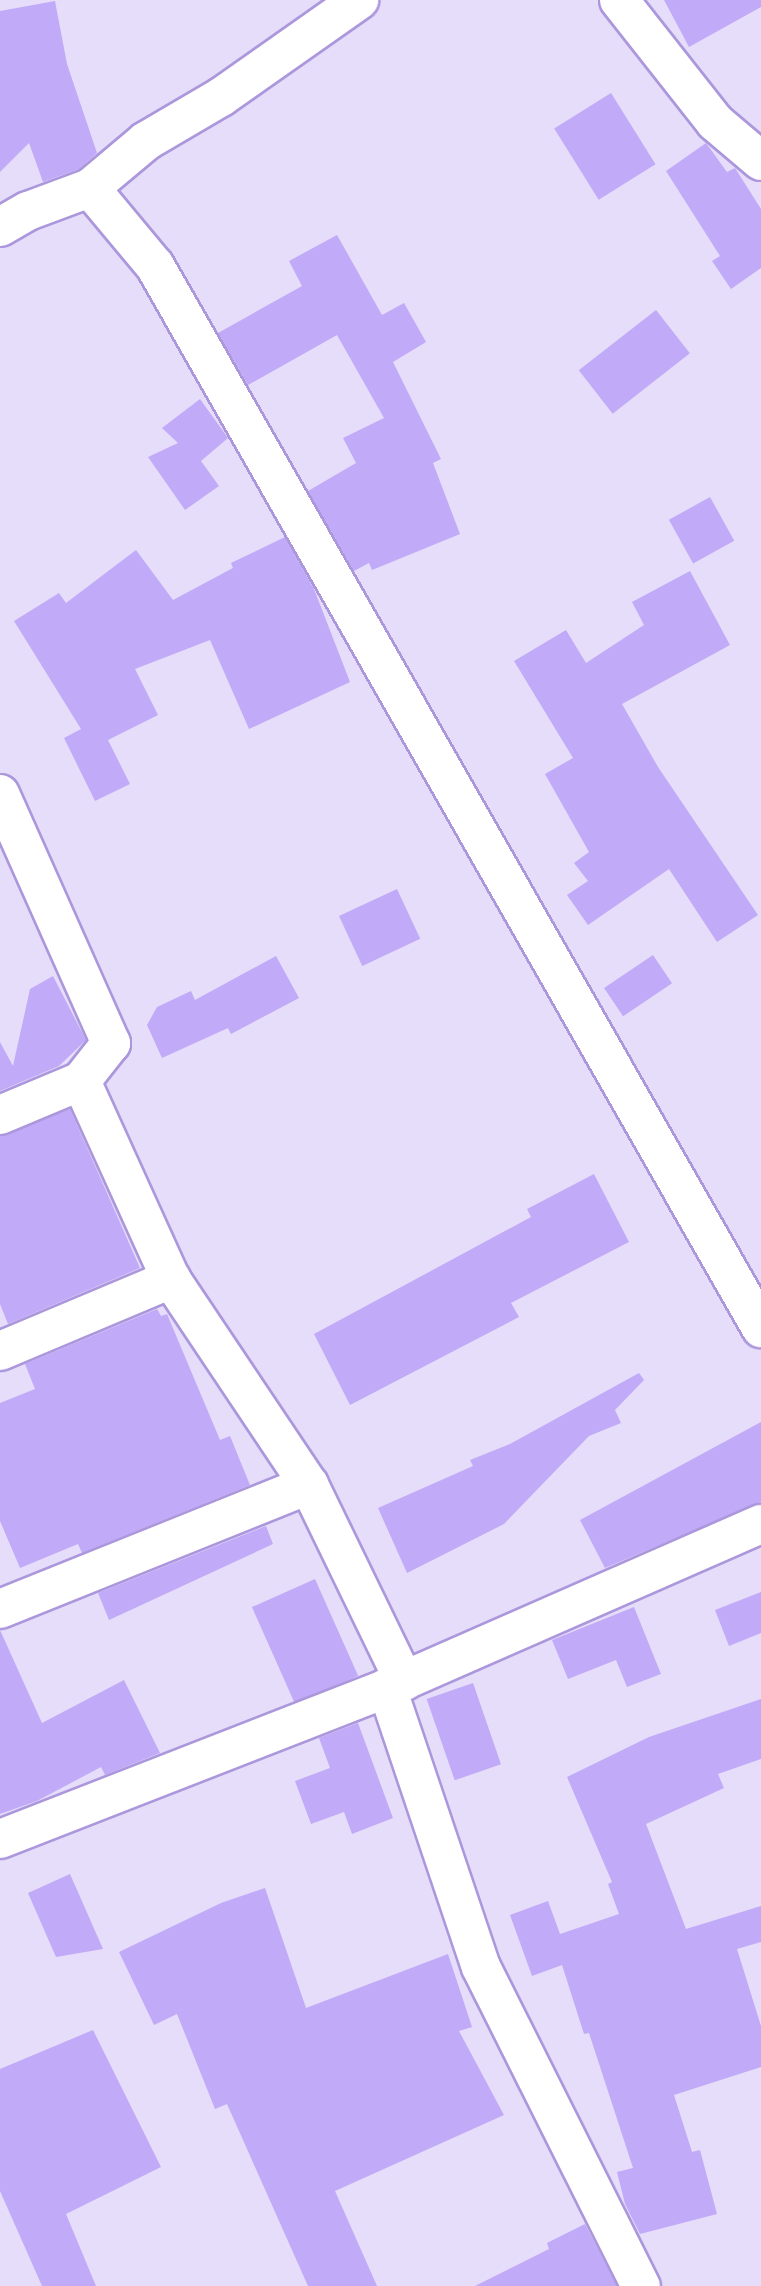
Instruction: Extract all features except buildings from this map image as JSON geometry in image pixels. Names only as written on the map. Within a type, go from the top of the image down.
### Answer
[{"type":"street","points":[[619,0],[715,122],[761,161]]},
{"type":"street","points":[[0,228],[28,211],[90,188],[146,141],[221,97],[342,4]]},
{"type":"street","points":[[90,188],[155,265],[761,1328]]},
{"type":"street","points":[[0,794],[111,1043],[81,1081],[0,1115]]},
{"type":"street","points":[[81,1081],[171,1279],[309,1485],[395,1684],[481,1967],[641,2286]]},
{"type":"street","points":[[0,1351],[171,1279]]},
{"type":"street","points":[[0,1609],[309,1485]]},
{"type":"street","points":[[0,1839],[395,1684],[761,1524]]}]
